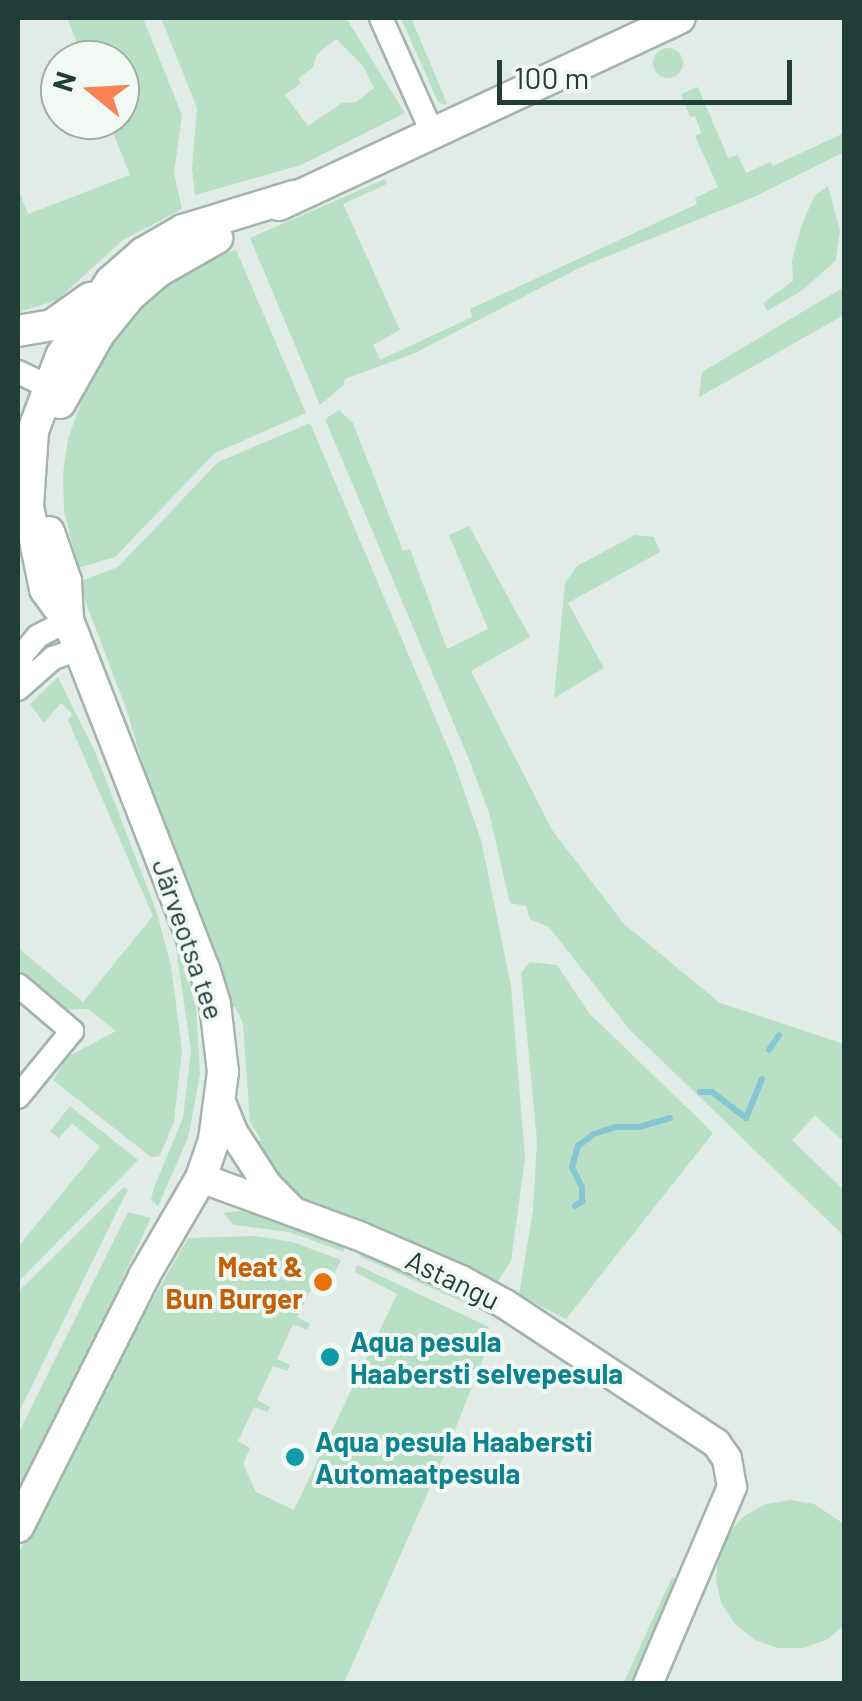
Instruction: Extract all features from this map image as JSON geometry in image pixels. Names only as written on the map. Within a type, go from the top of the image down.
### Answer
[{"type":"main road","points":[[55,390],[98,334],[158,271],[294,196],[680,18]]},
{"type":"main road","points":[[18,331],[52,325],[143,254],[183,230],[294,196]]},
{"type":"main road","points":[[55,390],[61,356],[111,280]]},
{"type":"main road","name":"Järveotsa tee","points":[[18,1527],[144,1276],[200,1178],[221,1102],[221,1039],[210,987],[73,635],[45,590],[33,550],[25,422],[55,390]]},
{"type":"main road","name":"Järveotsa tee","points":[[55,390],[44,489],[49,534],[66,581],[73,635]]},
{"type":"street","points":[[380,18],[433,134]]},
{"type":"street","points":[[18,372],[55,390]]},
{"type":"street","points":[[18,676],[22,655],[38,636],[73,635]]},
{"type":"street","points":[[18,689],[73,635]]},
{"type":"street","points":[[18,985],[72,1030],[18,1097]]},
{"type":"street","points":[[221,1102],[233,1132],[268,1186],[295,1212]]},
{"type":"street","name":"Astangu","points":[[200,1178],[416,1258],[490,1296],[716,1443],[727,1459],[732,1487],[648,1684]]},
{"type":"green space","points":[[67,18],[143,18],[182,115],[174,173],[182,209],[123,240],[57,300],[22,311],[18,318],[18,189],[28,214],[130,175],[116,140],[140,140],[140,40],[76,40]]},
{"type":"green space","points":[[161,18],[346,18],[405,113],[301,165],[195,195],[192,169],[197,108]],"holes":[[[336,39],[363,66],[374,88],[356,102],[342,103],[308,126],[285,95],[301,83],[298,79],[313,67],[317,54]]]},
{"type":"green space","points":[[401,18],[411,18],[447,103],[444,105],[438,102]]},
{"type":"green space","points":[[668,48],[679,52],[683,63],[679,74],[668,78],[657,74],[653,63],[657,52]]},
{"type":"green space","points":[[698,87],[728,158],[738,155],[746,173],[770,162],[773,166],[844,133],[844,152],[754,197],[581,267],[415,353],[345,379],[343,386],[320,405],[250,238],[385,179],[387,184],[343,204],[400,330],[373,345],[380,360],[472,317],[470,309],[697,204],[695,198],[718,187],[695,136],[701,133],[695,116],[690,117],[681,94]]},
{"type":"green space","points":[[828,186],[840,231],[836,260],[803,290],[767,311],[763,303],[793,281],[792,260],[802,224],[815,195]]},
{"type":"green space","points":[[236,250],[306,413],[215,453],[115,557],[78,568],[64,510],[63,474],[68,439],[90,378],[111,343],[151,297],[204,259]]},
{"type":"green space","points":[[844,287],[844,315],[699,397],[702,372]]},
{"type":"green space","points":[[339,410],[353,423],[403,551],[410,549],[447,649],[488,629],[449,535],[469,526],[530,637],[471,671],[552,830],[624,924],[720,1003],[844,1044],[844,1137],[841,1139],[815,1115],[792,1140],[844,1190],[844,1236],[629,1029],[549,927],[530,919],[526,906],[510,903],[489,813],[470,762],[325,419]]},
{"type":"green space","points":[[310,423],[454,762],[481,840],[511,986],[525,1158],[511,1261],[496,1284],[299,1197],[276,1177],[252,1146],[261,1140],[250,1122],[243,1023],[235,1007],[230,1007],[161,825],[127,711],[78,582],[118,567],[218,462]]},
{"type":"green space","points":[[635,535],[654,537],[660,552],[568,603],[604,668],[554,698],[565,583],[577,566]]},
{"type":"green space","points":[[58,677],[96,754],[157,913],[171,966],[182,1050],[174,1121],[160,1156],[151,1157],[53,1080],[67,1057],[116,1031],[88,1009],[61,1010],[18,973],[18,948],[83,1002],[153,916],[68,720],[72,714],[61,703],[44,723],[30,704]]},
{"type":"green space","points":[[173,928],[196,1007],[200,1075],[188,1138],[158,1206],[151,1200],[183,1118],[191,1050]]},
{"type":"green space","points":[[530,962],[557,965],[589,1013],[713,1133],[566,1319],[519,1295],[533,1211],[537,1141],[521,973]]},
{"type":"green space","points":[[70,1106],[138,1160],[18,1282],[18,1247],[100,1147],[72,1123],[59,1138],[50,1131]]},
{"type":"green space","points":[[124,1187],[128,1190],[18,1414],[18,1292]]},
{"type":"green space","points":[[245,1210],[343,1244],[344,1252],[289,1232],[234,1225],[223,1213]]},
{"type":"green space","points":[[128,1212],[151,1218],[18,1500],[18,1434]]},
{"type":"green space","points":[[254,1236],[293,1242],[341,1260],[331,1280],[318,1275],[297,1317],[310,1324],[307,1330],[293,1324],[277,1359],[290,1365],[287,1371],[273,1366],[257,1400],[270,1407],[267,1412],[254,1407],[238,1441],[250,1448],[243,1464],[256,1492],[294,1510],[397,1294],[355,1272],[357,1265],[489,1327],[485,1354],[448,1447],[344,1683],[18,1683],[18,1555],[89,1411],[188,1238]]},
{"type":"green space","points":[[363,1252],[383,1257],[494,1311],[488,1313],[359,1256]]},
{"type":"green space","points":[[790,1500],[814,1504],[844,1524],[844,1626],[826,1640],[803,1648],[778,1648],[755,1640],[736,1625],[722,1605],[716,1581],[718,1556],[728,1534],[744,1516],[766,1504]]},
{"type":"green space","points":[[672,1577],[682,1582],[637,1683],[623,1684]]},
{"type":"waterway","points":[[769,1050],[779,1035]]},
{"type":"waterway","points":[[700,1092],[712,1092],[746,1118],[762,1079]]},
{"type":"waterway","points":[[575,1206],[582,1201],[582,1187],[572,1167],[578,1146],[594,1134],[616,1127],[639,1127],[670,1118]]},
{"type":"place","name":"Meat & Bun Burger","points":[[323,1282]]},
{"type":"place","name":"Aqua pesula Haabersti selvepesula","points":[[330,1357]]},
{"type":"place","name":"Aqua pesula Haabersti Automaatpesula","points":[[295,1457]]}]
